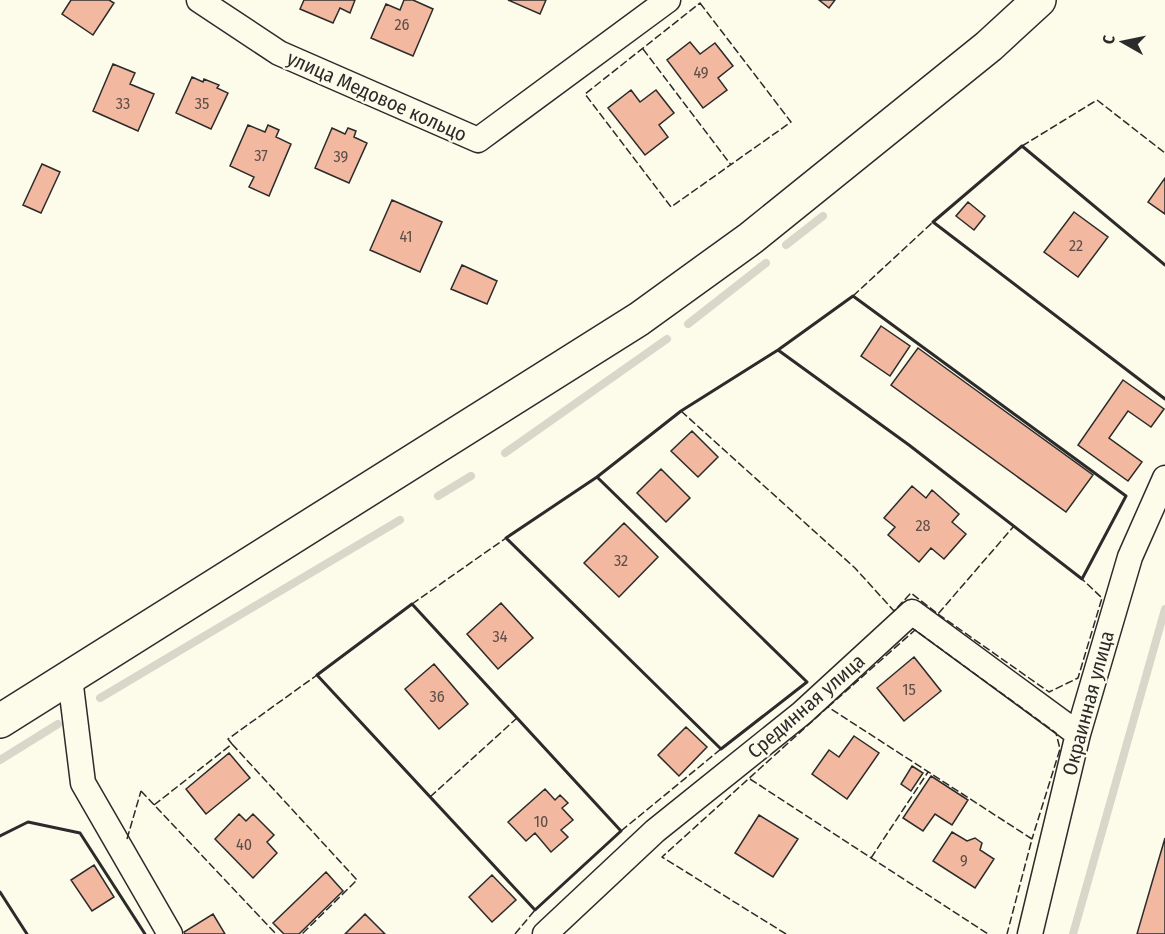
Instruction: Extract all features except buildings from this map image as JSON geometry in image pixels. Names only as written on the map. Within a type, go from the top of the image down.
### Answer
[{"type":"main road","points":[[0,721],[639,319],[751,238],[989,46],[1039,0]]},
{"type":"street","name":"улица Медовое кольцо","points":[[199,0],[279,53],[478,140],[668,0]]},
{"type":"street","name":"Окраинная улица","points":[[1030,934],[1078,734],[1130,557],[1165,478]]},
{"type":"street","name":"Срединная улица","points":[[544,934],[655,831],[802,713],[912,612],[1078,734]]},
{"type":"street","points":[[70,678],[83,783],[170,934]]},
{"type":"waterway","points":[[786,245],[823,216]]},
{"type":"waterway","points":[[688,324],[766,263]]},
{"type":"waterway","points":[[505,453],[667,339]]},
{"type":"waterway","points":[[438,496],[471,476]]},
{"type":"waterway","points":[[100,698],[400,520]]},
{"type":"waterway","points":[[1073,934],[1165,609]]},
{"type":"waterway","points":[[0,760],[58,724]]},
{"type":"fence","points":[[700,3],[791,122],[671,207],[585,94],[700,3]]},
{"type":"fence","points":[[643,49],[731,165]]},
{"type":"fence","points":[[1022,146],[1097,100],[1165,153]]},
{"type":"fence","points":[[853,296],[933,222]]},
{"type":"fence","points":[[681,411],[855,568],[894,611],[911,593],[938,614],[1014,526]]},
{"type":"fence","points":[[412,604],[506,538]]},
{"type":"fence","points":[[938,614],[1049,692],[1078,678],[1102,598],[1082,579]]},
{"type":"fence","points":[[828,707],[915,630],[1056,733],[1060,749],[1032,839]]},
{"type":"fence","points":[[232,744],[228,739],[317,675]]},
{"type":"fence","points":[[786,934],[662,857],[828,707],[1032,839],[1007,934]]},
{"type":"fence","points":[[430,797],[517,718]]},
{"type":"fence","points":[[154,805],[232,744],[357,880],[302,934]]},
{"type":"fence","points":[[621,831],[721,749]]},
{"type":"fence","points":[[871,858],[928,772]]},
{"type":"fence","points":[[750,779],[988,934]]},
{"type":"fence","points":[[141,791],[276,934]]},
{"type":"fence","points":[[127,839],[141,791]]},
{"type":"fence","points":[[515,934],[535,910]]},
{"type":"wall","points":[[1165,265],[1022,146],[933,222],[1165,399]]},
{"type":"wall","points":[[597,477],[681,411],[778,350],[853,296],[1126,496],[1082,579],[909,445],[778,350]]},
{"type":"wall","points":[[597,477],[807,682],[721,749],[506,538],[597,477]]},
{"type":"wall","points":[[412,604],[621,831],[535,910],[317,675],[412,604]]},
{"type":"wall","points":[[0,836],[28,822],[80,833],[145,934]]},
{"type":"wall","points":[[0,892],[27,934]]}]
